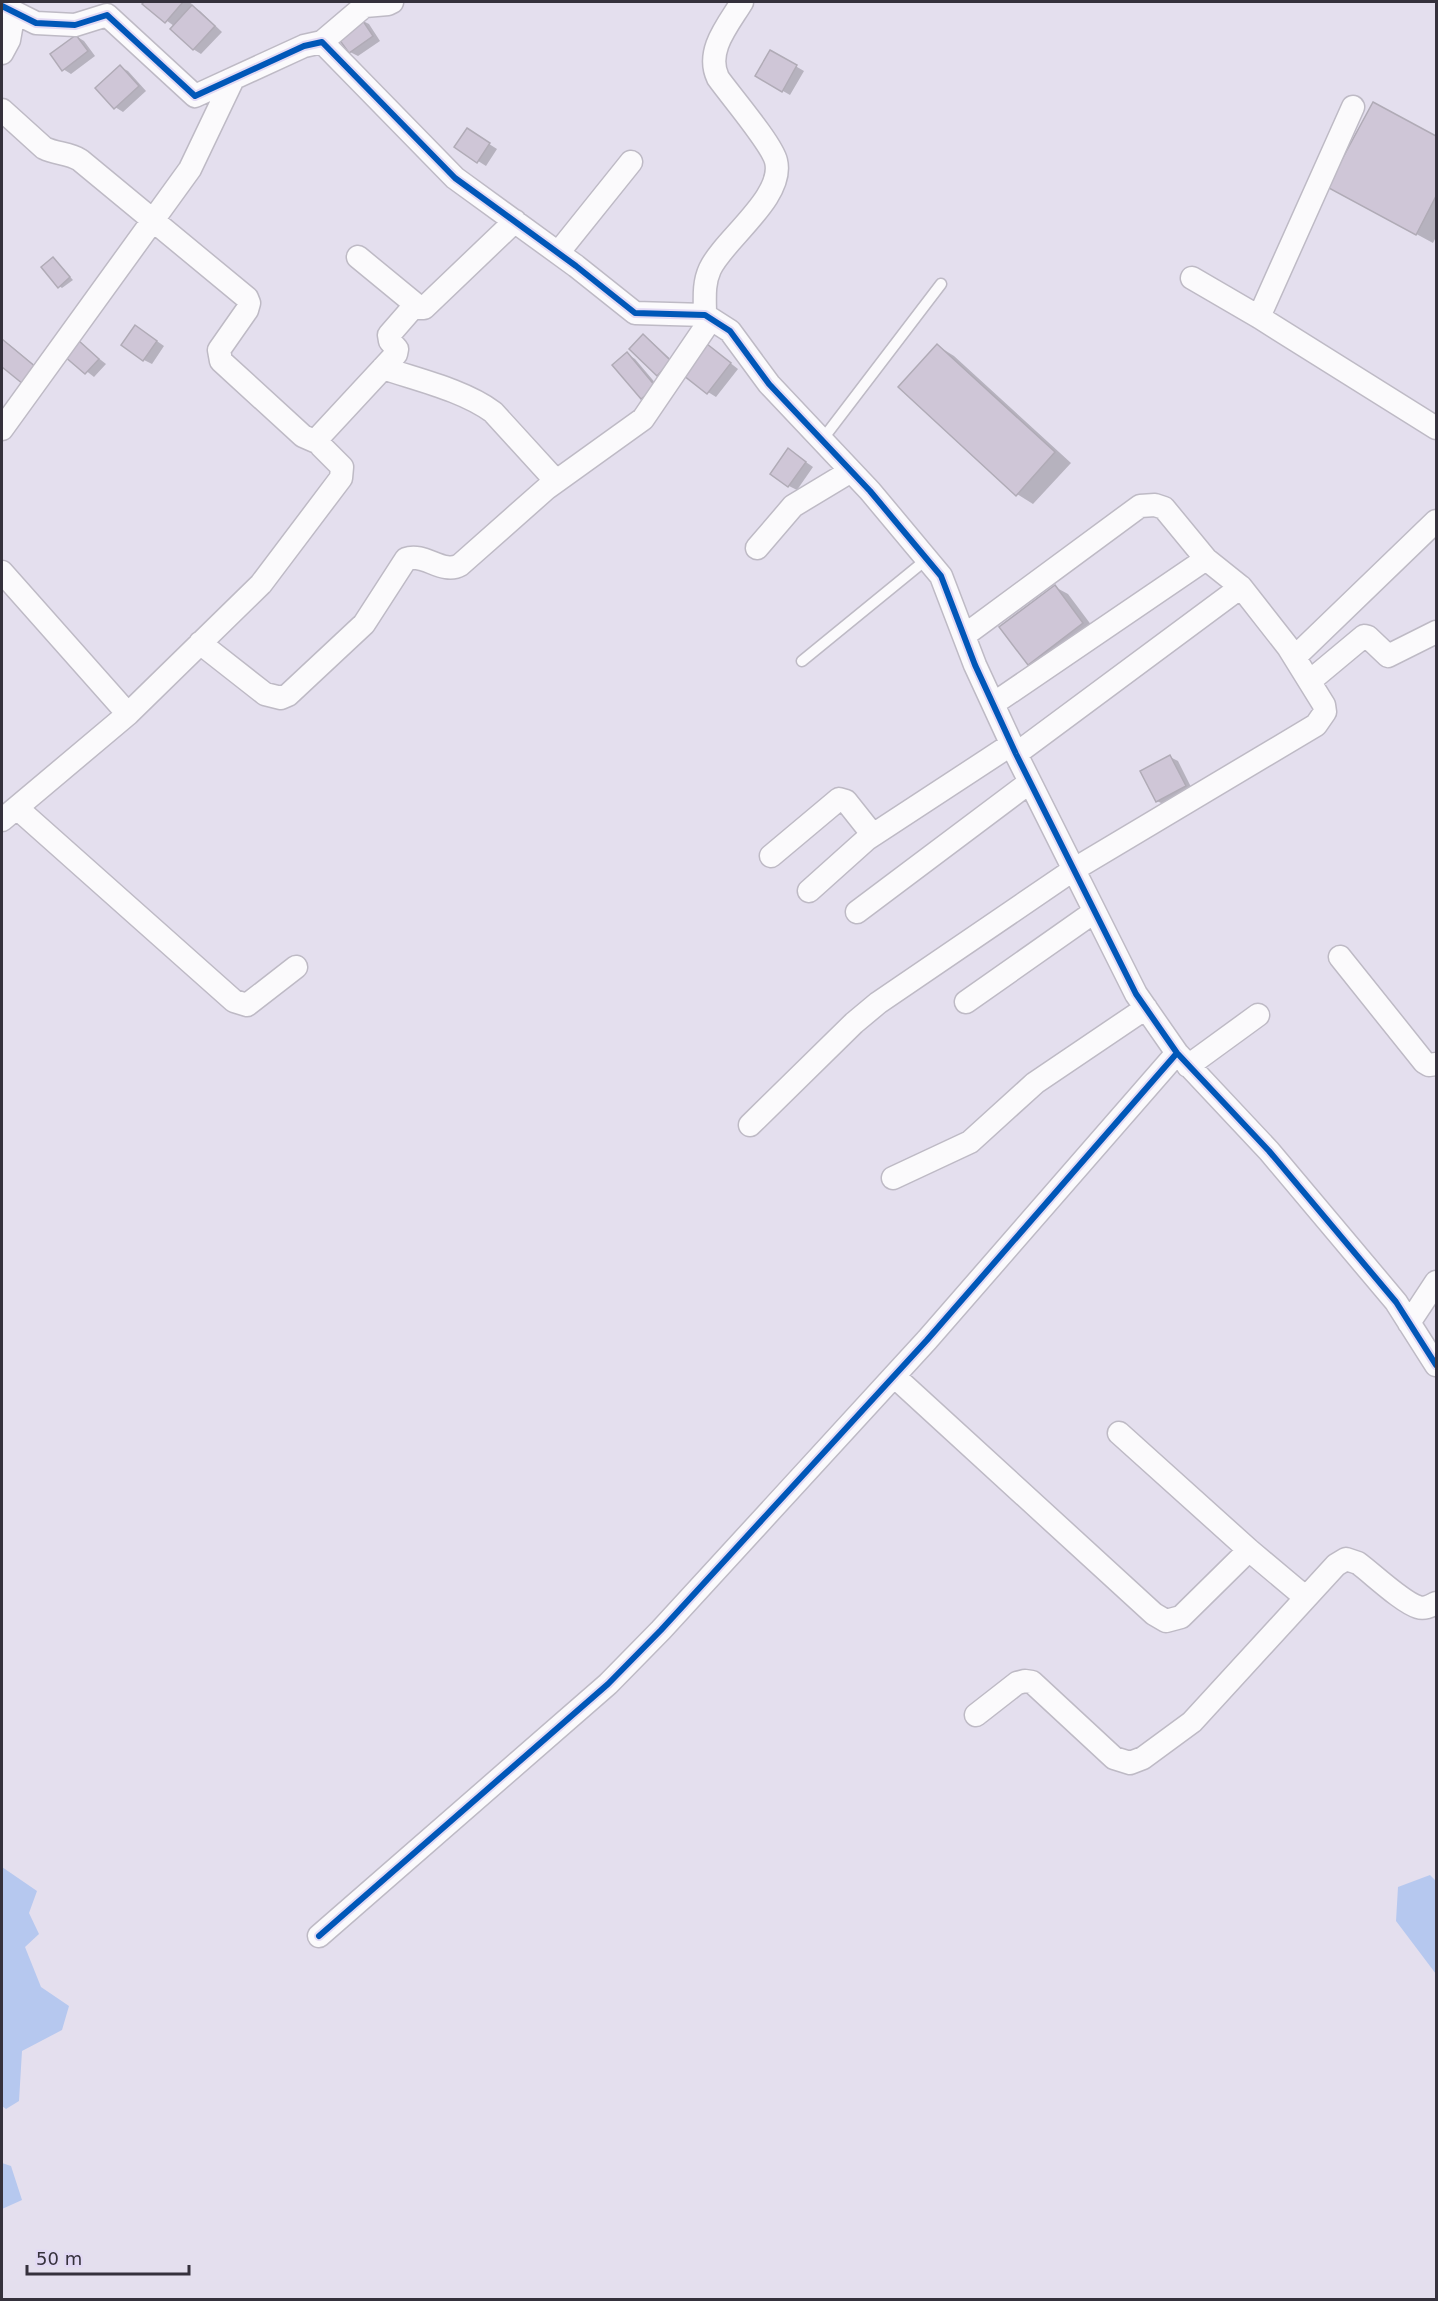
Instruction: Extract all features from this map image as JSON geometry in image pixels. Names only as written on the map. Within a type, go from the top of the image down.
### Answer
[{"type":"street","points":[[2,53],[9,40],[8,9],[36,23],[75,25],[108,15],[195,96],[304,46],[322,42],[367,4],[392,2]]},
{"type":"street","points":[[200,643],[265,694],[281,699],[364,624],[406,559],[415,557],[455,568],[556,481],[643,419],[708,317],[705,291],[710,268],[763,202],[773,186],[777,173],[776,160],[713,69],[713,57],[720,40],[742,2]]},
{"type":"street","points":[[322,42],[455,178],[558,253],[635,313],[708,317],[730,331],[769,384],[851,471],[941,576],[975,665],[993,704],[1136,994],[1183,1060],[1269,1151],[1396,1302],[1437,1365]]},
{"type":"street","points":[[2,429],[190,169],[233,79]]},
{"type":"street","points":[[1259,317],[1353,107]]},
{"type":"street","points":[[2,110],[44,148],[52,152],[70,154],[80,160],[247,298],[249,303],[247,310],[219,350],[221,361],[303,436],[319,443],[342,467],[341,478],[276,566],[128,714],[9,814],[234,1001],[247,1005],[296,967]]},
{"type":"street","points":[[558,253],[631,162]]},
{"type":"street","points":[[358,257],[420,308],[428,307],[515,221]]},
{"type":"street","points":[[1192,278],[1437,428]]},
{"type":"street","points":[[319,443],[319,437],[397,352],[388,338],[389,335],[416,304]]},
{"type":"street","points":[[383,368],[466,397],[485,406],[556,481]]},
{"type":"street","points":[[757,548],[793,506],[851,471]]},
{"type":"street","points":[[750,1125],[854,1023],[878,1003],[1073,870],[1316,724],[1324,712],[1324,705],[1295,657],[1241,587],[1206,559],[1164,508],[1155,505],[1140,506],[965,635]]},
{"type":"street","points":[[1295,657],[1437,521]]},
{"type":"street","points":[[993,704],[1206,559]]},
{"type":"street","points":[[2,572],[128,714]]},
{"type":"street","points":[[809,891],[873,835],[1014,749],[1241,587]]},
{"type":"street","points":[[1310,681],[1364,636],[1388,656],[1437,632]]},
{"type":"street","points":[[857,912],[1030,782]]},
{"type":"street","points":[[771,856],[839,799],[846,801],[873,835]]},
{"type":"street","points":[[966,1002],[1094,912]]},
{"type":"street","points":[[1340,957],[1425,1062],[1429,1065],[1437,1064]]},
{"type":"street","points":[[893,1178],[970,1142],[1035,1083],[1146,1008]]},
{"type":"street","points":[[319,1936],[608,1684],[661,1630],[1183,1060],[1258,1015]]},
{"type":"street","points":[[1409,1323],[1437,1282]]},
{"type":"street","points":[[894,1376],[1145,1607],[1166,1621],[1181,1617],[1249,1550]]},
{"type":"street","points":[[1119,1432],[1249,1550],[1305,1597]]},
{"type":"street","points":[[976,1715],[1017,1683],[1032,1682],[1114,1758],[1130,1763],[1143,1758],[1192,1722],[1305,1597],[1336,1565],[1346,1559],[1358,1563],[1418,1607],[1437,1603]]},
{"type":"lane","points":[[822,440],[941,284]]},
{"type":"lane","points":[[802,661],[927,560]]},
{"type":"water","points":[[2,1867],[37,1891],[29,1913],[39,1934],[25,1947],[41,1987],[69,2006],[62,2030],[22,2051],[19,2101],[6,2109],[2,2106]]},
{"type":"water","points":[[1430,1875],[1436,1881],[1436,1974],[1396,1921],[1398,1887]]},
{"type":"water","points":[[2,2163],[11,2166],[22,2200],[2,2209]]},
{"type":"building","points":[[144,2],[183,2],[165,23],[142,4]]},
{"type":"building","points":[[192,5],[215,26],[193,50],[170,29]]},
{"type":"building","points":[[361,18],[373,36],[349,53],[336,35]]},
{"type":"building","points":[[76,35],[88,51],[62,71],[50,54]]},
{"type":"building","points":[[770,50],[797,65],[782,92],[755,76]]},
{"type":"building","points":[[120,65],[139,86],[114,109],[95,88]]},
{"type":"building","points":[[1373,102],[1436,136],[1436,196],[1416,235],[1327,187]]},
{"type":"building","points":[[467,128],[490,143],[477,163],[454,147]]},
{"type":"building","points":[[53,257],[70,277],[58,288],[41,267]]},
{"type":"building","points":[[135,325],[157,341],[143,361],[121,345]]},
{"type":"building","points":[[643,334],[671,361],[657,376],[629,349]]},
{"type":"building","points":[[2,339],[37,368],[23,384],[2,367]]},
{"type":"building","points":[[78,340],[99,359],[85,374],[64,356]]},
{"type":"building","points":[[707,344],[731,363],[707,394],[683,375]]},
{"type":"building","points":[[937,344],[1055,452],[1016,496],[898,387]]},
{"type":"building","points":[[627,352],[656,387],[641,399],[612,365]]},
{"type":"building","points":[[788,448],[806,462],[788,487],[770,474]]},
{"type":"building","points":[[1055,585],[1083,623],[1028,665],[999,627]]},
{"type":"building","points":[[1170,755],[1186,786],[1156,802],[1140,771]]},
{"type":"cycle path","points":[[2,6],[36,23],[75,25],[107,15],[195,96],[304,46],[322,42],[455,178],[576,266],[635,313],[705,315],[730,331],[769,384],[870,491],[941,576],[975,665],[1016,754],[1136,994],[1177,1053],[1269,1151],[1396,1302],[1436,1365]]},
{"type":"cycle path","points":[[319,1936],[608,1684],[661,1630],[927,1340],[1177,1053]]}]
